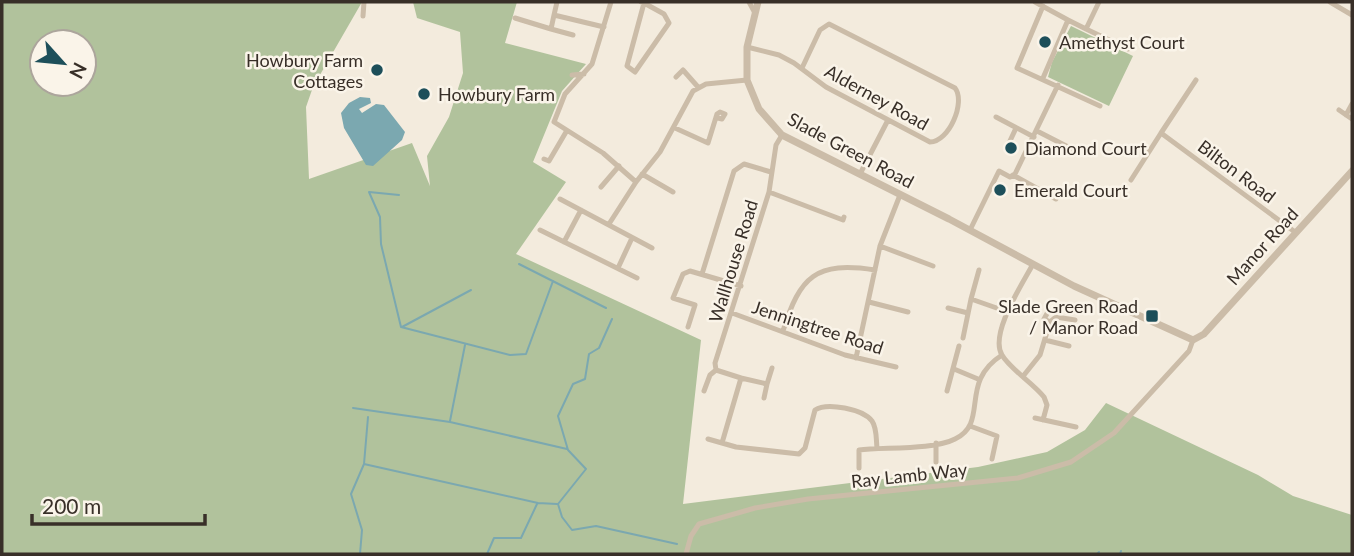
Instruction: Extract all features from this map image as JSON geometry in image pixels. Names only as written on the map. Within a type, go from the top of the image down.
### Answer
[{"type":"street","points":[[363,16],[365,2]]},
{"type":"street","points":[[551,29],[557,2]]},
{"type":"street","points":[[611,2],[592,64],[564,96],[555,120],[556,126],[595,148],[636,181]]},
{"type":"street","points":[[643,2],[664,14],[669,23],[635,72],[627,66],[643,2]]},
{"type":"street","points":[[750,2],[755,13]]},
{"type":"street","name":"Slade Green Road","points":[[758,2],[747,47],[747,80],[759,109],[782,135],[1033,264]]},
{"type":"street","points":[[1035,2],[1128,49]]},
{"type":"street","points":[[1086,29],[1099,2]]},
{"type":"street","points":[[1330,2],[1352,15]]},
{"type":"street","points":[[1043,6],[1016,66],[1100,106]]},
{"type":"street","points":[[554,15],[604,27]]},
{"type":"street","points":[[515,18],[573,35]]},
{"type":"street","points":[[1043,78],[1068,20]]},
{"type":"street","name":"Alderney Road","points":[[747,47],[779,55],[802,68],[826,87],[930,142],[936,142],[947,134],[959,100],[958,91],[829,24],[820,30],[802,68]]},
{"type":"street","points":[[676,77],[685,68],[698,87]]},
{"type":"street","points":[[572,75],[584,74]]},
{"type":"street","points":[[609,225],[636,181],[675,128],[687,99],[698,87],[747,80]]},
{"type":"street","points":[[1131,180],[1196,80]]},
{"type":"street","points":[[1013,176],[1058,85]]},
{"type":"street","points":[[1339,110],[1349,117],[1352,104]]},
{"type":"street","points":[[996,117],[1016,128],[1076,151]]},
{"type":"street","points":[[675,128],[707,145],[718,118]]},
{"type":"street","points":[[860,174],[888,120]]},
{"type":"street","points":[[1009,143],[1016,128]]},
{"type":"street","points":[[544,159],[550,161],[566,132]]},
{"type":"street","name":"Bilton Road","points":[[1161,133],[1296,232]]},
{"type":"street","name":"Wallhouse Road","points":[[704,391],[710,375],[716,370],[715,363],[769,192],[771,172],[782,135]]},
{"type":"street","points":[[702,274],[734,171],[744,164],[771,172]]},
{"type":"street","points":[[601,187],[619,166]]},
{"type":"street","points":[[970,230],[999,171],[1056,199]]},
{"type":"street","name":"Manor Road","points":[[1136,410],[1189,351],[1193,340],[1204,334],[1352,171]]},
{"type":"street","points":[[642,174],[673,192]]},
{"type":"street","points":[[769,192],[843,221]]},
{"type":"street","points":[[856,358],[880,246],[900,195]]},
{"type":"street","points":[[560,199],[652,248]]},
{"type":"street","points":[[564,242],[581,210]]},
{"type":"street","points":[[540,230],[638,278]]},
{"type":"street","points":[[618,268],[632,238]]},
{"type":"street","points":[[880,246],[933,266]]},
{"type":"street","points":[[1043,420],[1047,404],[1024,375],[1002,355],[999,340],[1008,312],[1033,264],[1097,298],[1193,340]]},
{"type":"street","points":[[783,331],[793,297],[814,275],[838,266],[875,270]]},
{"type":"street","points":[[963,338],[979,270]]},
{"type":"street","points":[[688,327],[695,305],[673,298],[683,274],[690,271],[741,286]]},
{"type":"street","points":[[971,299],[1008,312]]},
{"type":"street","points":[[869,302],[908,313]]},
{"type":"street","points":[[948,308],[968,313]]},
{"type":"street","points":[[1049,310],[1044,319],[1050,321]]},
{"type":"street","name":"Jenningtree Road","points":[[732,313],[856,358],[897,366]]},
{"type":"street","points":[[1024,375],[1040,355],[1050,321],[1056,317],[1075,320]]},
{"type":"street","points":[[1045,340],[1069,346]]},
{"type":"street","points":[[947,391],[959,346]]},
{"type":"street","points":[[859,468],[859,450],[953,441],[970,426],[978,379],[984,369],[1002,355]]},
{"type":"street","points":[[764,398],[772,368]]},
{"type":"street","points":[[954,369],[978,379]]},
{"type":"street","points":[[716,370],[767,384]]},
{"type":"street","points":[[722,443],[741,377]]},
{"type":"street","points":[[708,439],[776,453],[799,454],[805,448],[815,410],[828,405],[869,417],[875,425],[877,448]]},
{"type":"street","name":"Ray Lamb Way","points":[[686,554],[691,536],[699,524],[755,508],[808,499],[1018,478],[1071,462],[1094,449],[1136,410]]},
{"type":"street","points":[[1035,418],[1076,427]]},
{"type":"street","points":[[970,426],[997,436],[992,459]]},
{"type":"street","points":[[936,443],[936,462]]},
{"type":"green space","points":[[2,2],[362,2],[313,87],[306,107],[309,179],[412,143],[430,186],[427,156],[449,117],[463,73],[460,32],[417,18],[413,2],[517,2],[505,43],[586,64],[562,91],[533,162],[566,182],[516,254],[701,340],[683,504],[978,467],[1047,452],[1085,430],[1106,403],[1258,475],[1293,496],[1352,515],[1352,554],[2,554]]},
{"type":"green space","points":[[1071,26],[1133,56],[1109,106],[1048,77],[1052,62]]},
{"type":"water","points":[[360,97],[370,98],[371,103],[359,109],[362,113],[376,104],[384,105],[405,132],[402,140],[373,166],[366,165],[344,128],[341,113],[349,103]]},
{"type":"waterway","points":[[399,195],[369,192],[380,217],[381,244],[401,327],[510,355],[526,354],[553,281]]},
{"type":"waterway","points":[[519,264],[606,308]]},
{"type":"waterway","points":[[402,327],[471,290]]},
{"type":"waterway","points":[[612,319],[599,348],[589,354],[585,379],[573,384],[558,416],[568,450],[586,469],[558,504],[562,517],[572,530],[596,526],[677,544]]},
{"type":"waterway","points":[[450,421],[465,345]]},
{"type":"waterway","points":[[353,408],[450,422],[567,449]]},
{"type":"waterway","points":[[360,554],[362,530],[351,494],[364,464],[368,417]]},
{"type":"waterway","points":[[364,464],[538,503],[557,504]]},
{"type":"waterway","points":[[487,554],[494,538],[521,538],[537,504]]},
{"type":"place","name":"Amethyst Court","points":[[1045,42]]},
{"type":"place","name":"Howbury Farm Cottages","points":[[377,70]]},
{"type":"place","name":"Howbury Farm","points":[[424,94]]},
{"type":"place","name":"Diamond Court","points":[[1011,148]]},
{"type":"place","name":"Emerald Court","points":[[1000,190]]},
{"type":"place","name":"Slade Green Road / Manor Road","points":[[1152,316]]}]
